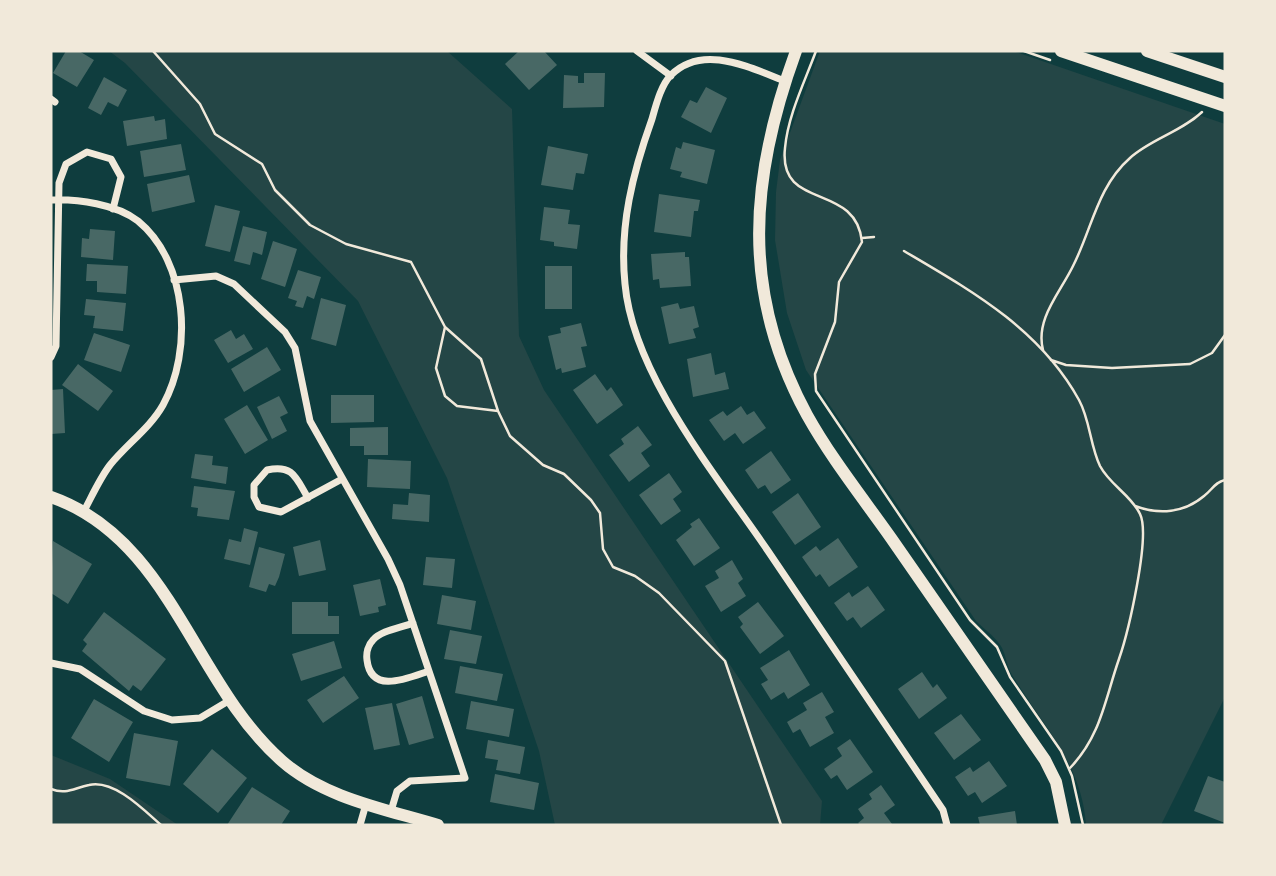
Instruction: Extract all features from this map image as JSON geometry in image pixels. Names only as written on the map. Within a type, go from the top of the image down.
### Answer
[{"type":"street","points":[[637,51],[670,76]]},
{"type":"street","points":[[796,51],[764,158],[758,216],[767,305],[789,375],[826,446],[1045,760],[1056,782],[1065,825]]},
{"type":"street","points":[[1061,51],[1225,106]]},
{"type":"street","points":[[1147,51],[1225,77]]},
{"type":"street","points":[[785,81],[721,60],[693,62],[670,76],[635,166],[626,209],[625,286],[643,357],[684,428],[943,810],[947,825]]},
{"type":"street","points":[[51,357],[56,337],[55,200],[66,164],[87,152],[111,159],[121,177],[113,209]]},
{"type":"street","points":[[55,200],[113,209],[137,221],[168,260],[180,300],[177,370],[164,404],[148,427],[109,466],[84,511]]},
{"type":"street","points":[[174,280],[216,276],[234,284],[285,332],[295,348],[310,421],[388,559],[466,778],[410,782],[397,791],[391,811]]},
{"type":"street","points":[[51,326],[56,337]]},
{"type":"street","points":[[308,498],[296,475],[286,469],[267,470],[254,485],[256,502],[272,512],[290,509],[342,479]]},
{"type":"street","points":[[51,497],[84,511],[103,524],[135,554],[230,700],[261,741],[283,762],[306,778],[366,804],[438,825]]},
{"type":"street","points":[[413,623],[383,632],[372,640],[366,653],[368,667],[376,678],[389,683],[429,671]]},
{"type":"street","points":[[51,663],[80,670],[144,711],[173,720],[200,718],[230,700]]},
{"type":"street","points":[[360,825],[366,804]]},
{"type":"path","points":[[153,51],[200,103],[215,134],[262,164],[275,190],[310,225],[346,244],[411,262],[445,327],[481,359],[498,411],[510,436],[524,451],[564,474],[591,500],[600,513],[603,549],[613,567],[635,576],[659,593],[725,661],[781,825]]},
{"type":"path","points":[[816,51],[789,129],[785,158],[793,179],[804,190],[852,213],[858,222],[862,238],[856,258],[839,282],[835,322],[815,374],[817,391],[970,621],[997,647],[1010,677],[1070,768],[1083,825]]},
{"type":"path","points":[[1044,355],[1041,337],[1046,315],[1074,266],[1098,202],[1109,184],[1128,159],[1186,125],[1202,112]]},
{"type":"path","points":[[862,238],[874,237]]},
{"type":"path","points":[[904,251],[947,275],[1013,320],[1079,401],[1096,456],[1106,477],[1136,506],[1142,516],[1144,536],[1140,576],[1124,648],[1096,731],[1085,752],[1070,768]]},
{"type":"path","points":[[445,327],[436,368],[444,396],[457,406],[498,411]]},
{"type":"path","points":[[1044,355],[1059,363],[1084,368],[1190,364],[1212,353],[1225,335]]},
{"type":"path","points":[[1136,506],[1162,512],[1181,509],[1206,495],[1217,482],[1225,480]]},
{"type":"path","points":[[51,789],[64,792],[88,785],[105,786],[161,825]]},
{"type":"shaded area","points":[[109,51],[447,51],[512,109],[519,336],[544,390],[822,801],[820,825],[555,825],[539,751],[447,478],[358,301],[125,63]]},
{"type":"shaded area","points":[[820,51],[1013,51],[1225,124],[1225,697],[1161,825],[1086,825],[1077,782],[1068,763],[1011,673],[1000,644],[976,621],[806,370],[787,313],[775,240],[776,192],[780,160]]},
{"type":"shaded area","points":[[51,755],[110,779],[178,825],[51,825]]},
{"type":"building","points":[[66,51],[79,51],[94,60],[77,87],[53,73]]},
{"type":"building","points":[[519,51],[544,51],[557,65],[529,90],[505,64]]},
{"type":"building","points":[[584,73],[605,73],[604,107],[563,108],[564,75],[578,76],[578,83],[584,83]]},
{"type":"building","points":[[104,77],[127,90],[118,107],[108,102],[101,115],[88,108]]},
{"type":"building","points":[[706,87],[727,98],[711,133],[681,117],[690,100],[697,103]]},
{"type":"building","points":[[154,116],[155,121],[165,119],[167,139],[127,146],[123,121]]},
{"type":"building","points":[[683,142],[715,150],[707,184],[680,177],[682,172],[670,169],[676,147],[681,149]]},
{"type":"building","points":[[181,144],[186,170],[144,177],[140,151]]},
{"type":"building","points":[[548,146],[588,154],[584,174],[576,173],[573,190],[541,185]]},
{"type":"building","points":[[189,175],[195,202],[152,212],[147,184]]},
{"type":"building","points":[[659,194],[700,200],[698,211],[694,211],[691,237],[654,232]]},
{"type":"building","points":[[215,205],[240,211],[230,252],[205,246]]},
{"type":"building","points":[[544,207],[570,210],[568,224],[580,225],[577,249],[554,246],[554,242],[540,240]]},
{"type":"building","points":[[243,226],[267,232],[262,255],[253,252],[250,265],[234,261]]},
{"type":"building","points":[[90,229],[115,231],[113,260],[81,257],[82,238],[89,239]]},
{"type":"building","points":[[273,241],[297,249],[285,287],[261,279]]},
{"type":"building","points":[[685,252],[685,257],[689,257],[691,286],[660,288],[659,279],[653,280],[651,254]]},
{"type":"building","points":[[87,264],[128,266],[126,294],[97,292],[97,281],[86,281]]},
{"type":"building","points":[[545,266],[572,266],[572,309],[545,309]]},
{"type":"building","points":[[298,270],[321,277],[314,299],[307,296],[303,308],[295,306],[297,301],[288,298]]},
{"type":"building","points":[[321,298],[346,305],[336,346],[311,339]]},
{"type":"building","points":[[86,299],[126,303],[123,331],[93,328],[95,316],[84,315]]},
{"type":"building","points":[[678,303],[680,309],[694,306],[699,327],[693,329],[696,338],[669,344],[661,307]]},
{"type":"building","points":[[581,323],[587,346],[581,347],[586,367],[562,373],[561,368],[556,370],[548,336],[561,333],[560,328]]},
{"type":"building","points":[[231,330],[236,339],[244,334],[253,349],[228,363],[214,340]]},
{"type":"building","points":[[94,333],[130,345],[121,372],[84,360]]},
{"type":"building","points":[[267,347],[281,370],[244,392],[231,369]]},
{"type":"building","points":[[711,353],[715,375],[725,372],[729,389],[693,397],[687,359]]},
{"type":"building","points":[[78,364],[113,391],[98,411],[62,385]]},
{"type":"building","points":[[595,374],[607,391],[611,387],[623,405],[597,424],[573,390]]},
{"type":"building","points":[[63,389],[65,433],[51,434],[51,390]]},
{"type":"building","points":[[331,395],[374,395],[374,422],[331,423]]},
{"type":"building","points":[[279,396],[288,413],[280,417],[287,431],[272,439],[257,407]]},
{"type":"building","points":[[247,405],[268,440],[245,454],[224,419]]},
{"type":"building","points":[[741,406],[747,415],[754,411],[766,428],[743,444],[735,433],[724,441],[709,420],[723,411],[727,416]]},
{"type":"building","points":[[638,426],[652,445],[641,453],[650,466],[629,482],[609,455],[624,444],[621,439]]},
{"type":"building","points":[[388,427],[388,455],[364,455],[364,446],[350,446],[350,428]]},
{"type":"building","points":[[771,451],[791,480],[771,494],[765,485],[758,489],[745,470]]},
{"type":"building","points":[[195,454],[213,456],[212,465],[228,467],[226,484],[191,478]]},
{"type":"building","points":[[368,459],[411,461],[410,489],[367,487]]},
{"type":"building","points":[[669,473],[682,492],[673,499],[681,511],[661,525],[639,495]]},
{"type":"building","points":[[194,486],[235,491],[229,520],[197,516],[198,508],[191,507]]},
{"type":"building","points":[[409,493],[430,495],[429,522],[392,519],[393,504],[408,505]]},
{"type":"building","points":[[798,493],[821,527],[795,545],[772,512]]},
{"type":"building","points":[[699,518],[720,548],[694,566],[676,540]]},
{"type":"building","points":[[244,528],[258,532],[250,565],[224,559],[229,539],[241,542]]},
{"type":"building","points":[[838,538],[858,567],[829,587],[820,574],[816,577],[802,557],[816,546],[820,551]]},
{"type":"building","points":[[320,540],[326,570],[299,576],[293,547]]},
{"type":"building","points":[[53,541],[92,564],[68,604],[51,593]]},
{"type":"building","points":[[259,547],[285,554],[275,586],[269,584],[266,592],[249,587]]},
{"type":"building","points":[[426,557],[455,559],[452,588],[423,585]]},
{"type":"building","points":[[732,560],[743,579],[738,583],[746,596],[721,612],[705,586],[719,578],[715,571]]},
{"type":"building","points":[[380,579],[386,605],[378,607],[379,612],[360,616],[353,585]]},
{"type":"building","points":[[868,586],[885,610],[861,628],[853,617],[847,621],[834,603],[849,592],[852,597]]},
{"type":"building","points":[[442,595],[476,601],[471,630],[437,624]]},
{"type":"building","points":[[292,602],[328,602],[328,616],[339,616],[339,634],[292,634]]},
{"type":"building","points":[[758,602],[784,636],[760,654],[740,627],[743,624],[738,617]]},
{"type":"building","points":[[104,612],[166,659],[141,691],[133,685],[129,691],[82,651],[87,644],[83,640]]},
{"type":"building","points":[[450,630],[482,636],[476,664],[444,659]]},
{"type":"building","points":[[334,641],[342,668],[301,681],[292,654]]},
{"type":"building","points":[[789,650],[810,685],[788,699],[784,692],[771,700],[761,684],[768,680],[760,668]]},
{"type":"building","points":[[460,666],[503,674],[497,701],[455,693]]},
{"type":"building","points":[[922,672],[933,688],[937,684],[947,698],[919,719],[898,689]]},
{"type":"building","points":[[344,676],[359,698],[323,723],[307,700]]},
{"type":"building","points":[[822,692],[834,712],[825,717],[834,733],[810,747],[800,729],[793,733],[787,722],[807,710],[803,703]]},
{"type":"building","points":[[422,696],[434,738],[409,745],[396,704]]},
{"type":"building","points":[[94,699],[133,722],[109,762],[71,738]]},
{"type":"building","points":[[471,701],[514,709],[509,737],[466,729]]},
{"type":"building","points":[[392,703],[400,745],[374,750],[365,708]]},
{"type":"building","points":[[961,714],[981,740],[954,760],[934,733]]},
{"type":"building","points":[[134,733],[178,741],[170,786],[126,778]]},
{"type":"building","points":[[850,739],[873,772],[847,790],[837,775],[831,779],[824,769],[842,756],[837,748]]},
{"type":"building","points":[[488,740],[525,747],[520,774],[496,770],[498,760],[485,758]]},
{"type":"building","points":[[212,749],[247,778],[218,813],[183,784]]},
{"type":"building","points":[[989,761],[1007,786],[982,803],[975,792],[968,796],[955,777],[970,767],[973,772]]},
{"type":"building","points":[[495,774],[539,783],[534,810],[490,802]]},
{"type":"building","points":[[1208,776],[1225,782],[1225,823],[1194,811]]},
{"type":"building","points":[[881,785],[895,805],[884,813],[892,824],[860,825],[858,823],[864,818],[858,809],[872,799],[869,794]]},
{"type":"building","points":[[252,787],[290,811],[281,825],[227,825]]},
{"type":"building","points":[[1015,811],[1017,825],[980,825],[978,817]]}]
